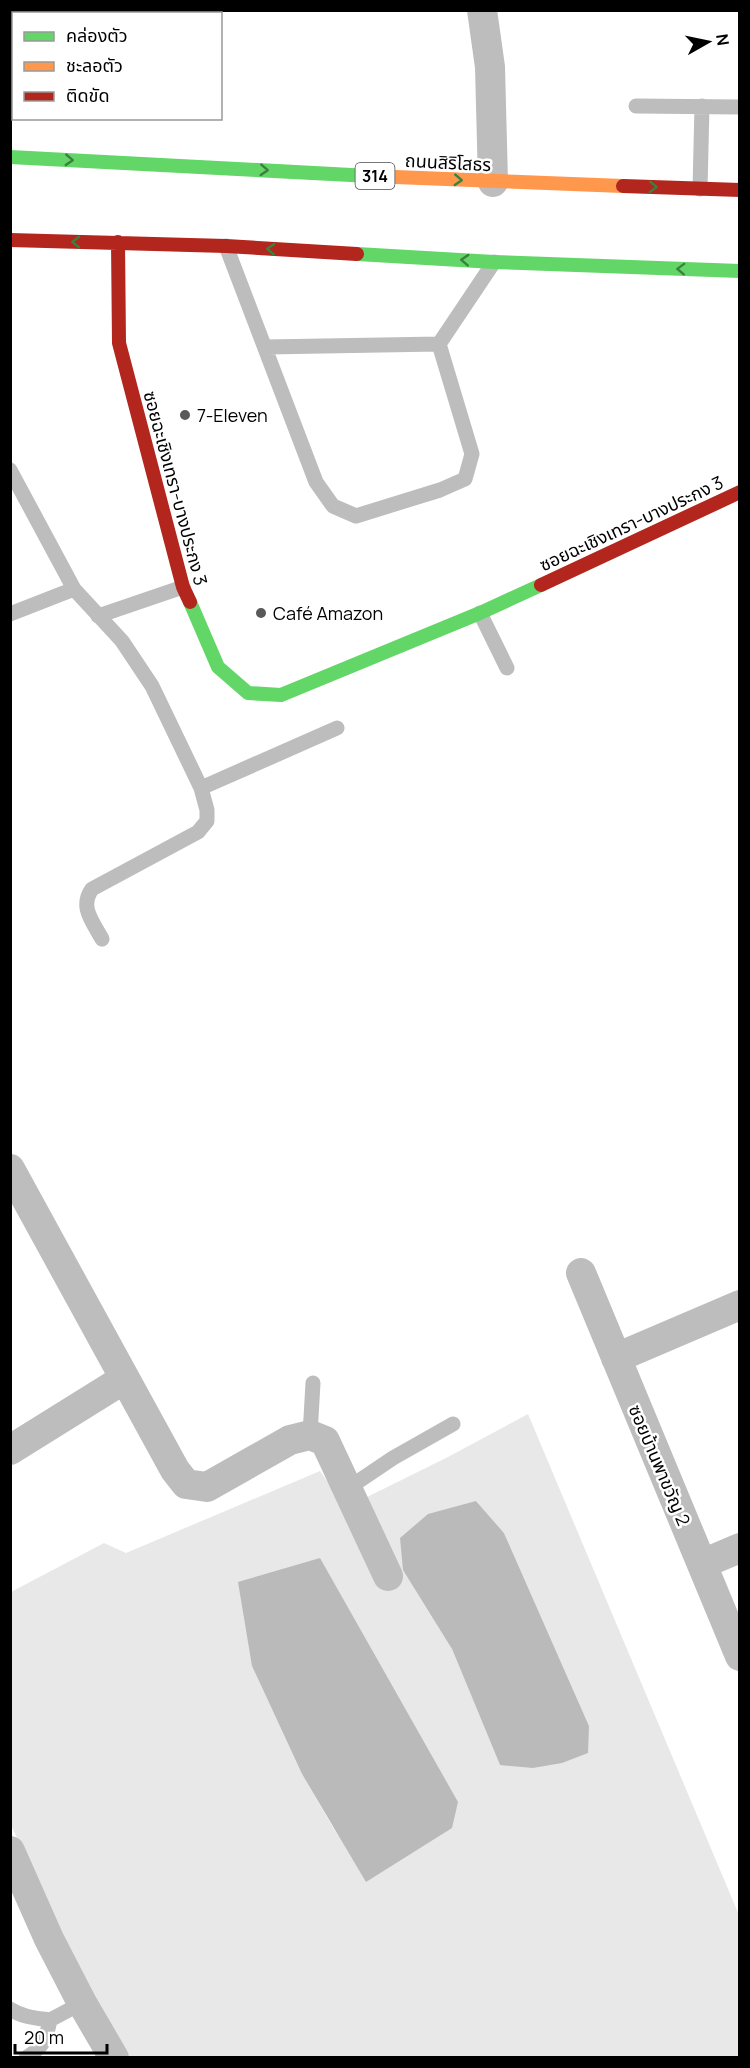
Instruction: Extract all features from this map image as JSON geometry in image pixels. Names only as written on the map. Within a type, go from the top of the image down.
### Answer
[{"type":"main road","name":"ถนนสิริโสธร","points":[[10,157],[494,182],[740,190]]},
{"type":"main road","points":[[10,240],[226,246],[494,262],[740,271]]},
{"type":"main road","name":"ซอยฉะเชิงเทรา-บางประกง 3","points":[[118,242],[119,343],[183,587],[218,667],[248,693],[282,695],[480,613],[740,492]]},
{"type":"street","points":[[482,10],[489,67],[494,182]]},
{"type":"street","points":[[10,1169],[124,1379],[175,1470],[186,1485],[207,1487],[290,1440],[310,1436],[325,1441],[388,1576]]},
{"type":"street","name":"ซอยบ้านพาขวัญ 2","points":[[581,1273],[740,1656]]},
{"type":"street","points":[[616,1358],[740,1305]]},
{"type":"street","points":[[10,1450],[124,1379]]},
{"type":"street","points":[[702,1564],[740,1548]]},
{"type":"street","points":[[10,1851],[49,1939],[114,2058]]},
{"type":"lane","points":[[636,106],[740,107]]},
{"type":"lane","points":[[700,189],[702,106]]},
{"type":"lane","points":[[226,246],[316,482],[333,506],[356,516],[440,490],[465,478],[471,454],[439,344]]},
{"type":"lane","points":[[439,344],[494,262]]},
{"type":"lane","points":[[266,347],[439,344]]},
{"type":"lane","points":[[10,470],[74,590],[122,640],[152,686],[201,788],[207,810],[207,821],[198,832],[92,889],[86,897],[86,908],[102,939]]},
{"type":"lane","points":[[98,616],[183,587]]},
{"type":"lane","points":[[10,614],[74,590]]},
{"type":"lane","points":[[480,613],[507,668]]},
{"type":"lane","points":[[201,788],[337,728]]},
{"type":"lane","points":[[310,1436],[313,1383]]},
{"type":"lane","points":[[347,1489],[393,1458],[453,1424]]},
{"type":"lane","points":[[10,2009],[31,2018],[50,2020],[82,2002]]},
{"type":"lane","points":[[26,2058],[46,2039],[50,2020]]},
{"type":"shaded area","points":[[528,1414],[739,1915],[739,2057],[129,2057],[84,1983],[11,1825],[11,1592],[104,1543],[126,1553],[320,1471],[396,1581],[359,1501]],"holes":[[[476,1501],[504,1533],[589,1726],[500,1765],[452,1649]],[[252,1666],[338,1836],[302,1774]]]},
{"type":"shaded area","points":[[476,1501],[504,1533],[589,1726],[588,1753],[562,1763],[533,1768],[500,1765],[452,1649],[403,1570],[400,1538],[428,1514]]},
{"type":"shaded area","points":[[320,1558],[458,1802],[452,1828],[366,1882],[302,1774],[252,1666],[238,1582]]},
{"type":"traffic: fast","points":[[10,157],[370,176]]},
{"type":"traffic: fast","points":[[357,254],[494,262],[740,271]]},
{"type":"traffic: fast","points":[[190,602],[218,667],[248,693],[281,695],[480,613],[541,585]]},
{"type":"traffic: slow","points":[[370,176],[623,186]]},
{"type":"traffic: jam","points":[[623,186],[740,190]]},
{"type":"traffic: jam","points":[[10,240],[226,246],[357,254]]},
{"type":"traffic: jam","points":[[118,242],[119,343],[183,587],[190,602]]},
{"type":"traffic: jam","points":[[541,585],[740,492]]},
{"type":"place","name":"7-Eleven","points":[[185,415]]},
{"type":"place","name":"Café Amazon","points":[[261,613]]}]
